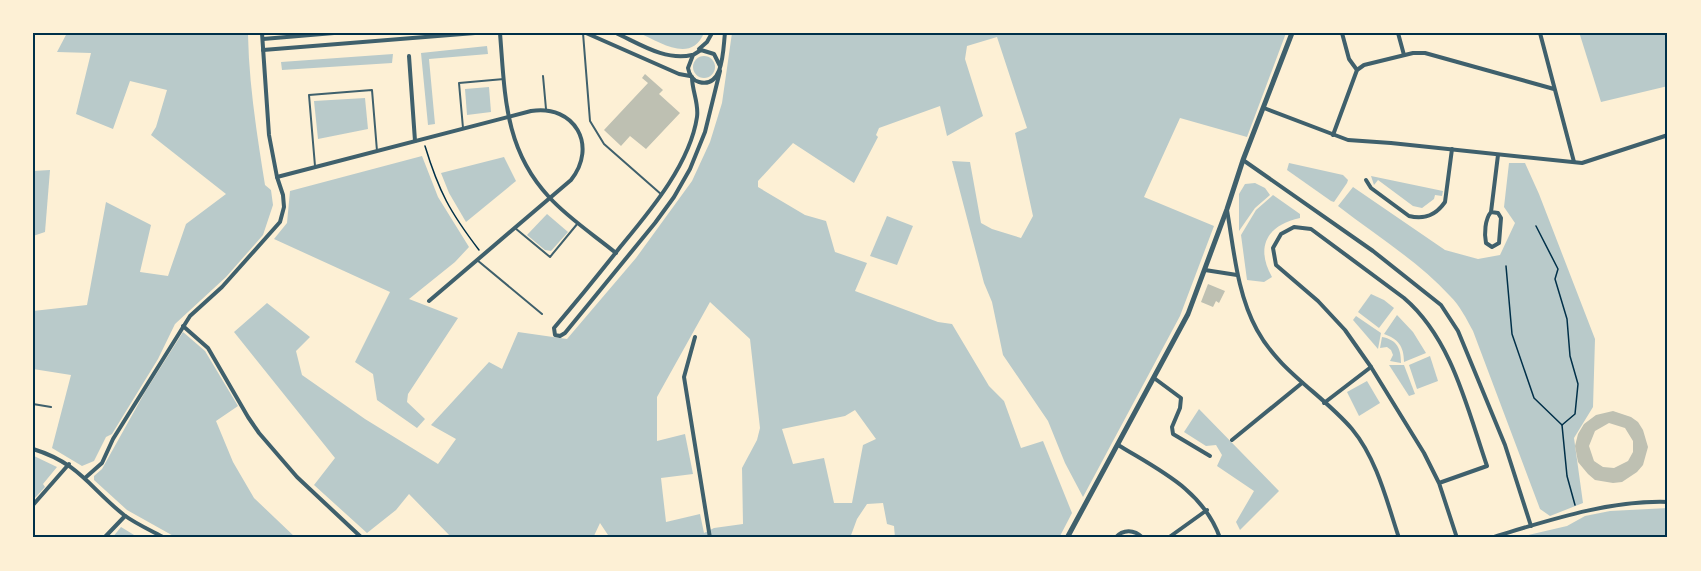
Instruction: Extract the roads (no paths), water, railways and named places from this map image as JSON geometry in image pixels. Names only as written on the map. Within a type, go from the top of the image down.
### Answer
[{"type":"street","points":[[85,478],[102,463],[113,439],[190,316],[222,287],[280,222],[284,207],[283,195],[269,135],[262,33]]},
{"type":"street","points":[[263,39],[334,33]]},
{"type":"street","points":[[263,50],[475,33]]},
{"type":"street","points":[[500,33],[508,117],[521,158],[550,198],[616,253]]},
{"type":"street","points":[[585,33],[679,74],[691,77],[698,82],[707,82],[715,78],[720,69],[718,58],[710,51],[679,57],[664,55],[616,33]]},
{"type":"street","points":[[712,33],[707,42],[695,53],[688,68],[697,103],[697,120],[683,156],[662,195],[554,328],[555,335],[560,336],[565,333],[655,223],[674,197],[690,169],[705,132],[720,69],[725,33]]},
{"type":"street","points":[[1067,538],[1188,314],[1243,160],[1292,33]]},
{"type":"street","points":[[1342,33],[1349,59],[1357,70]]},
{"type":"street","points":[[1398,33],[1404,55]]},
{"type":"street","points":[[1540,33],[1574,162]]},
{"type":"street","points":[[1333,135],[1357,70],[1364,65],[1404,55],[1425,53],[1554,89]]},
{"type":"street","points":[[409,56],[415,141]]},
{"type":"street","points":[[1264,108],[1348,140],[1574,162],[1592,161],[1668,135]]},
{"type":"street","points":[[277,177],[531,111],[546,110],[559,113],[574,124],[580,133],[583,153],[575,174],[429,301]]},
{"type":"street","points":[[1366,180],[1371,188],[1409,216],[1416,218],[1431,215],[1445,202],[1452,149]]},
{"type":"street","points":[[1491,212],[1498,213],[1501,218],[1498,243],[1492,247],[1486,243],[1485,238],[1491,212],[1498,155]]},
{"type":"street","points":[[1243,160],[1373,251],[1441,305],[1458,331],[1505,445],[1531,526]]},
{"type":"street","points":[[1227,209],[1237,275],[1257,331],[1269,350],[1352,429],[1375,468],[1399,538]]},
{"type":"street","points":[[1439,483],[1487,466],[1446,352],[1434,330],[1404,297],[1311,230],[1300,226],[1285,231],[1278,238],[1274,248],[1276,265],[1318,302],[1345,330],[1371,367],[1424,453],[1439,483],[1456,538]]},
{"type":"street","points":[[1204,269],[1237,275]]},
{"type":"street","points":[[183,326],[208,348],[259,433],[297,477],[362,538]]},
{"type":"street","points":[[695,337],[684,377],[710,538]]},
{"type":"street","points":[[1324,403],[1371,367]]},
{"type":"street","points":[[1154,378],[1181,398],[1180,408],[1172,427],[1173,434],[1210,456]]},
{"type":"street","points":[[1232,440],[1302,383]]},
{"type":"street","points":[[1118,445],[1192,493],[1207,510],[1220,538]]},
{"type":"street","points":[[33,449],[69,464],[125,516],[165,538]]},
{"type":"street","points":[[33,505],[69,464]]},
{"type":"street","points":[[1490,538],[1578,513],[1623,504],[1668,502]]},
{"type":"street","points":[[1167,538],[1207,510]]},
{"type":"street","points":[[104,538],[125,516]]},
{"type":"street","points":[[1115,538],[1121,532],[1131,531],[1143,538]]},
{"type":"lane","points":[[585,33],[590,121],[604,144],[662,195]]},
{"type":"lane","points":[[543,76],[546,110]]},
{"type":"lane","points":[[463,129],[459,83],[504,79]]},
{"type":"lane","points":[[315,167],[309,95],[372,90],[377,151]]},
{"type":"lane","points":[[514,228],[550,257],[579,223]]},
{"type":"lane","points":[[477,260],[542,314]]},
{"type":"lane","points":[[33,404],[51,407]]}]
